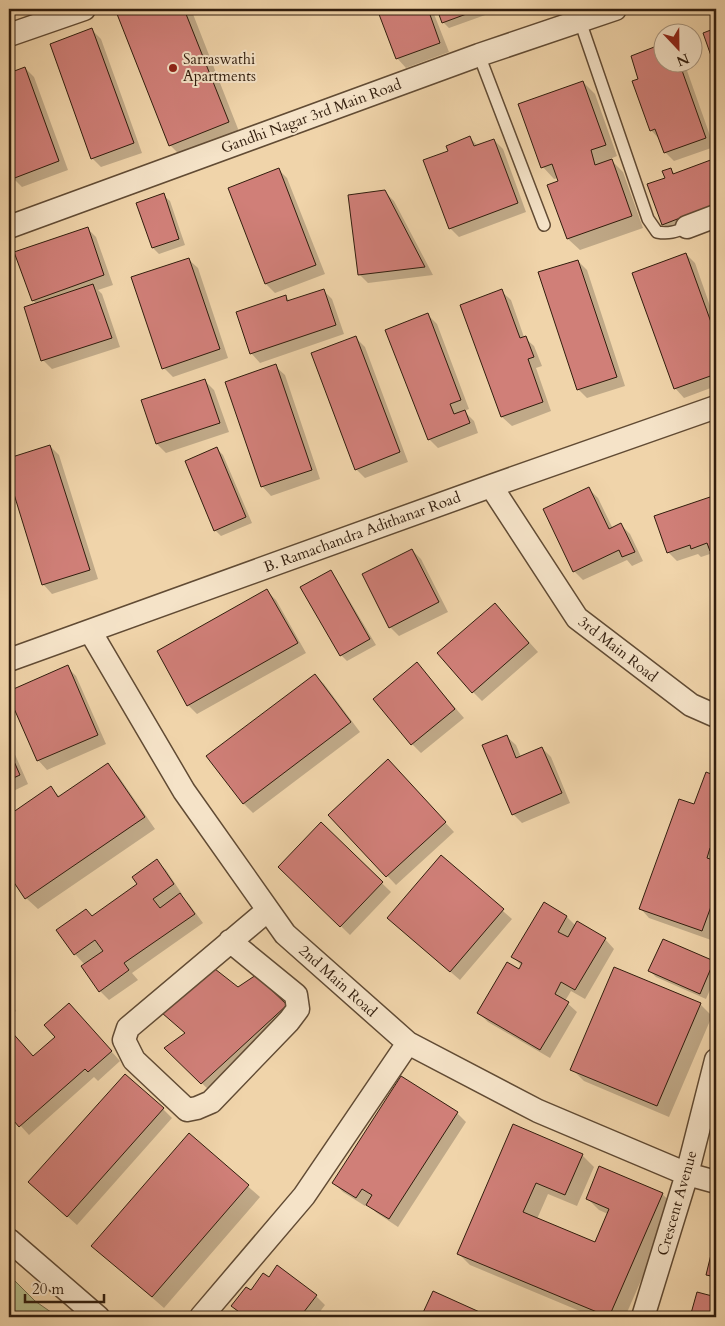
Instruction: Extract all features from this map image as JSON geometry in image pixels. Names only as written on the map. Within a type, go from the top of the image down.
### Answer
[{"type":"street","points":[[9,35],[84,9]]},
{"type":"street","name":"Gandhi Nagar 3rd Main Road","points":[[9,227],[479,55],[615,9]]},
{"type":"street","points":[[687,227],[716,216]]},
{"type":"street","name":"B. Ramachandra Adithanar Road","points":[[9,660],[716,407]]},
{"type":"street","name":"3rd Main Road","points":[[491,486],[576,618],[691,704],[716,716]]},
{"type":"street","name":"2nd Main Road","points":[[90,631],[184,791],[284,934],[408,1043],[538,1111],[687,1174],[716,1182]]},
{"type":"street","points":[[230,942],[296,995],[298,1009],[289,1021],[211,1102],[187,1110],[134,1060],[124,1040],[128,1028],[230,942],[268,910]]},
{"type":"street","points":[[201,1317],[304,1196],[408,1043]]},
{"type":"street","name":"Crescent Avenue","points":[[643,1317],[687,1174],[716,1060]]},
{"type":"street","points":[[9,1240],[98,1317]]},
{"type":"lane","points":[[580,21],[648,219],[657,232],[676,232],[687,227]]},
{"type":"lane","points":[[479,55],[544,225]]},
{"type":"green space","points":[[9,1275],[35,1301],[58,1317],[9,1317]]},
{"type":"building","name":"Sarraswathi Apartments","points":[[129,9],[184,9],[229,122],[169,146],[117,14]]},
{"type":"building","points":[[377,9],[428,9],[440,43],[396,59]]},
{"type":"building","points":[[437,9],[480,9],[442,23]]},
{"type":"building","points":[[92,28],[134,143],[91,159],[50,44]]},
{"type":"building","points":[[716,28],[716,70],[703,33]]},
{"type":"building","points":[[652,48],[652,72],[683,72],[706,138],[664,153],[655,129],[650,131],[632,81],[638,79],[631,56]]},
{"type":"building","points":[[25,67],[59,161],[12,179],[9,170],[9,73]]},
{"type":"building","points":[[583,81],[606,145],[591,150],[595,165],[612,159],[632,216],[567,239],[547,185],[558,181],[552,164],[541,168],[518,104]]},
{"type":"building","points":[[470,136],[474,146],[494,139],[518,203],[449,229],[423,160],[448,151],[446,146]]},
{"type":"building","points":[[716,158],[716,204],[662,225],[647,184],[665,178],[662,171],[671,168],[673,174]]},
{"type":"building","points":[[279,168],[316,265],[265,284],[228,188]]},
{"type":"building","points":[[385,190],[425,267],[358,275],[348,195]]},
{"type":"building","points":[[164,193],[179,239],[152,248],[136,203]]},
{"type":"building","points":[[88,227],[104,275],[32,301],[14,252]]},
{"type":"building","points":[[686,253],[716,336],[716,374],[674,389],[632,273]]},
{"type":"building","points":[[189,258],[220,349],[162,369],[131,277]]},
{"type":"building","points":[[578,260],[617,377],[577,390],[538,272]]},
{"type":"building","points":[[93,284],[112,338],[41,361],[24,307]]},
{"type":"building","points":[[324,289],[336,325],[250,354],[236,312],[286,295],[287,301]]},
{"type":"building","points":[[502,289],[520,338],[526,336],[534,357],[528,359],[543,402],[501,417],[460,305]]},
{"type":"building","points":[[428,313],[461,400],[450,404],[454,414],[465,410],[470,423],[428,440],[385,330]]},
{"type":"building","points":[[356,336],[400,452],[355,470],[311,353]]},
{"type":"building","points":[[276,364],[312,470],[261,487],[225,382]]},
{"type":"building","points":[[205,379],[220,423],[156,444],[141,400]]},
{"type":"building","points":[[50,445],[90,570],[42,585],[9,478],[9,458]]},
{"type":"building","points":[[217,447],[246,517],[214,531],[185,461]]},
{"type":"building","points":[[589,487],[609,529],[621,523],[635,552],[622,557],[619,550],[573,572],[543,509]]},
{"type":"building","points":[[716,495],[716,549],[710,551],[707,543],[691,549],[690,545],[667,553],[654,516]]},
{"type":"building","points":[[412,549],[439,602],[389,628],[362,574]]},
{"type":"building","points":[[331,570],[370,639],[340,656],[300,587]]},
{"type":"building","points":[[267,589],[298,643],[187,706],[157,651]]},
{"type":"building","points":[[495,603],[529,643],[472,693],[437,653]]},
{"type":"building","points":[[417,662],[455,709],[411,745],[373,699]]},
{"type":"building","points":[[68,665],[98,735],[37,761],[9,697],[9,691]]},
{"type":"building","points":[[315,674],[351,722],[243,804],[206,756]]},
{"type":"building","points":[[507,735],[516,758],[542,747],[562,793],[512,815],[482,745]]},
{"type":"building","points":[[9,750],[20,775],[9,780]]},
{"type":"building","points":[[388,759],[446,822],[386,877],[328,815]]},
{"type":"building","points":[[108,763],[145,817],[25,899],[9,875],[9,815],[51,786],[58,797]]},
{"type":"building","points":[[706,772],[716,776],[716,851],[710,848],[707,858],[716,861],[714,875],[716,875],[716,893],[702,931],[639,909],[679,799],[694,804]]},
{"type":"building","points":[[321,822],[383,882],[340,927],[278,867]]},
{"type":"building","points":[[441,855],[504,909],[450,972],[387,918]]},
{"type":"building","points":[[157,859],[174,884],[153,899],[160,908],[180,893],[195,914],[124,963],[129,970],[99,992],[81,966],[103,951],[95,940],[74,955],[56,930],[86,909],[92,916],[137,884],[132,877]]},
{"type":"building","points":[[544,902],[567,916],[558,932],[568,937],[577,921],[606,938],[575,990],[561,982],[555,994],[569,1002],[540,1050],[477,1013],[507,962],[519,969],[522,963],[511,957]]},
{"type":"building","points":[[663,939],[714,961],[700,994],[648,971]]},
{"type":"building","points":[[614,967],[701,1003],[657,1106],[570,1070]]},
{"type":"building","points":[[215,969],[238,987],[256,975],[287,1005],[201,1084],[164,1048],[185,1033],[162,1013]]},
{"type":"building","points":[[69,1003],[112,1051],[88,1072],[85,1069],[19,1127],[9,1115],[9,1029],[33,1056],[55,1037],[44,1025]]},
{"type":"building","points":[[125,1074],[164,1108],[67,1217],[28,1182]]},
{"type":"building","points":[[401,1076],[458,1112],[389,1219],[366,1205],[372,1195],[362,1189],[356,1198],[332,1183]]},
{"type":"building","points":[[513,1124],[583,1154],[565,1195],[536,1183],[523,1212],[595,1242],[609,1209],[586,1199],[599,1166],[663,1193],[609,1317],[457,1254]]},
{"type":"building","points":[[189,1133],[249,1185],[152,1297],[91,1246]]},
{"type":"building","points":[[716,1234],[716,1277],[706,1275]]},
{"type":"building","points":[[277,1265],[317,1295],[300,1317],[246,1317],[231,1306],[246,1287],[251,1290],[263,1273],[269,1277]]},
{"type":"building","points":[[433,1291],[484,1314],[482,1317],[421,1317]]},
{"type":"building","points":[[697,1292],[716,1297],[716,1317],[690,1317]]},
{"type":"place","name":"Sarraswathi Apartments","points":[[173,68]]}]
